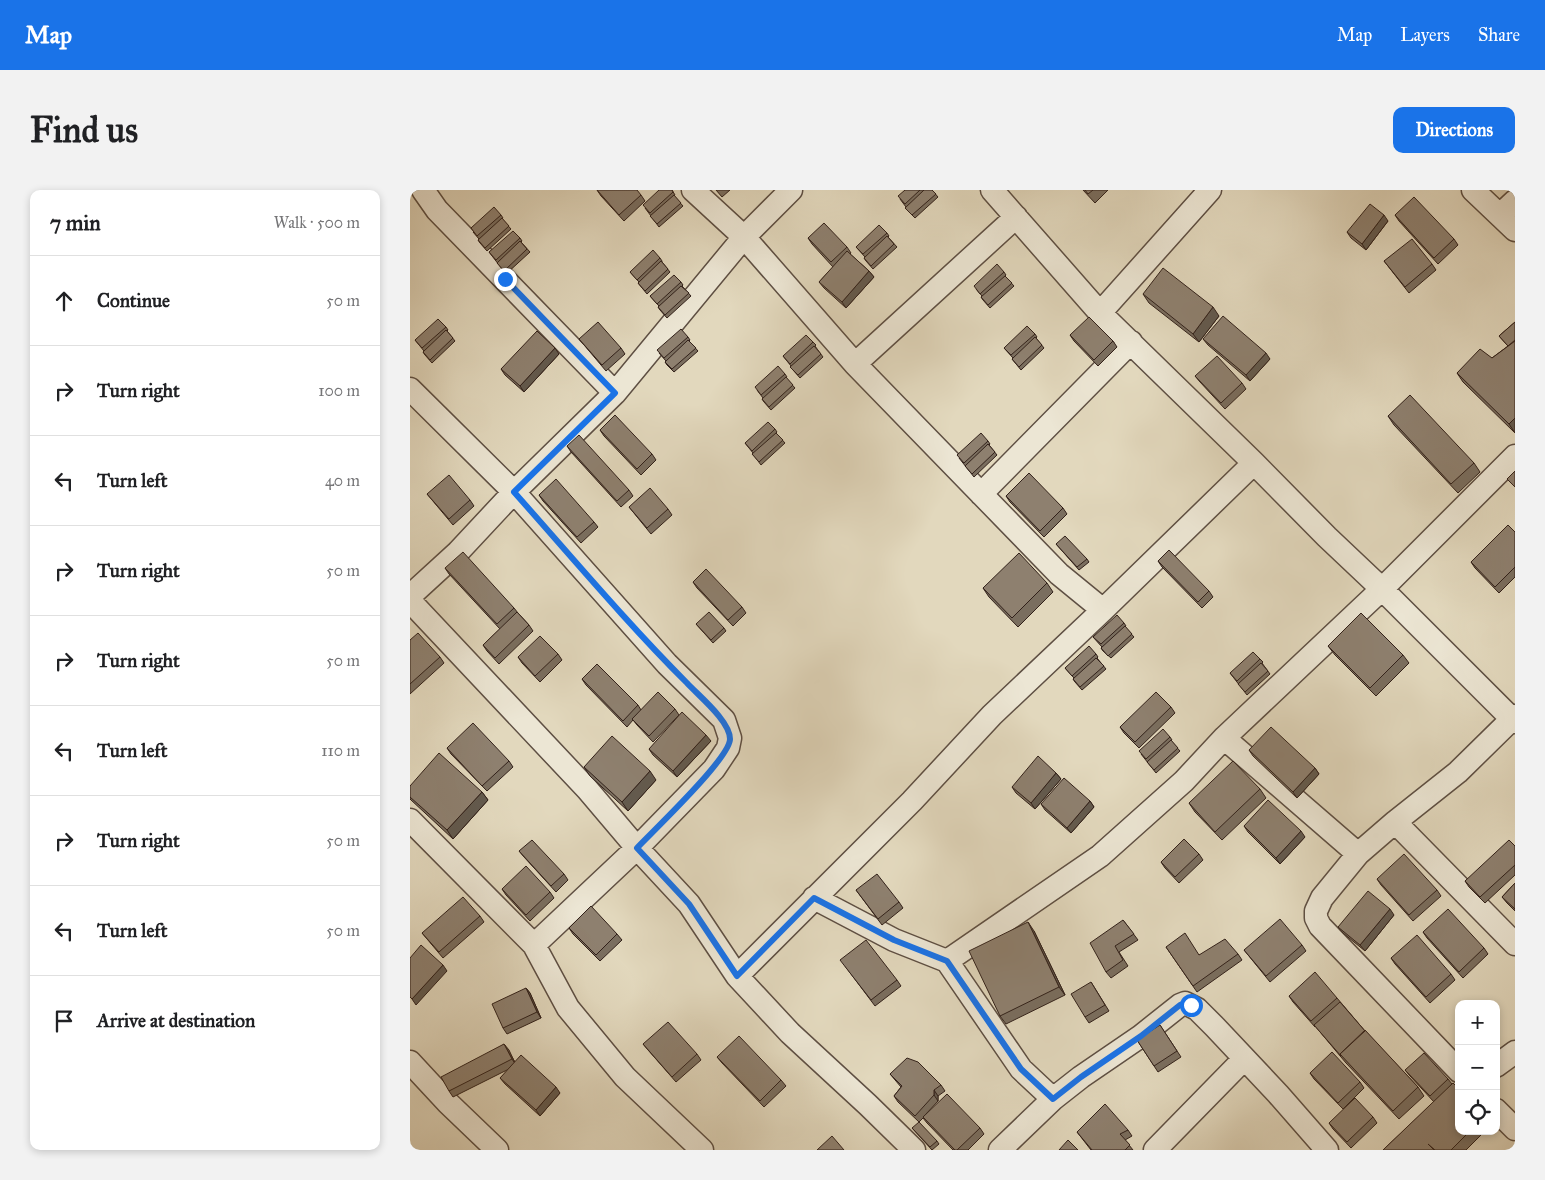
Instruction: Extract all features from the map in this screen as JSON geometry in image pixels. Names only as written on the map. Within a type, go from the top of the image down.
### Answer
[{"type":"street","points":[[424,190],[437,210],[615,393]]},
{"type":"street","points":[[693,190],[744,238],[856,364],[1059,574],[1103,610]]},
{"type":"street","points":[[410,596],[458,552],[514,492],[615,393],[744,238],[790,190]]},
{"type":"street","points":[[992,190],[1100,313],[1254,463],[1326,537],[1382,589],[1514,719],[1458,772],[1358,854],[1322,898],[1316,911],[1316,918],[1320,926],[1455,1067]]},
{"type":"street","points":[[1100,313],[1210,190]]},
{"type":"street","points":[[1473,190],[1510,216]]},
{"type":"street","points":[[856,364],[1016,217]]},
{"type":"street","points":[[981,494],[1131,342]]},
{"type":"street","points":[[410,389],[514,492],[667,664],[724,720],[730,738],[728,748],[714,768],[637,848],[534,945]]},
{"type":"street","points":[[947,961],[1100,856],[1184,781],[1224,738],[1382,589],[1515,456]]},
{"type":"street","points":[[737,976],[912,801],[992,715],[1254,463]]},
{"type":"street","points":[[410,601],[587,789],[637,848],[689,904],[737,976],[790,1033],[914,1150]]},
{"type":"street","points":[[1224,738],[1358,854]]},
{"type":"street","points":[[410,820],[534,945],[574,1016],[625,1077],[702,1150]]},
{"type":"street","points":[[1395,822],[1515,944]]},
{"type":"street","points":[[814,898],[894,940],[947,961],[1021,1069],[1053,1099]]},
{"type":"street","points":[[1000,1150],[1053,1099],[1185,1003],[1198,1009],[1278,1094],[1327,1150]]},
{"type":"street","points":[[1500,1063],[1515,1052]]},
{"type":"street","points":[[1155,1150],[1244,1059]]},
{"type":"street","points":[[410,1062],[448,1103],[497,1150]]},
{"type":"street","points":[[1500,1114],[1515,1129]]},
{"type":"building","points":[[597,190],[637,190],[641,195],[619,215]]},
{"type":"building","points":[[659,190],[672,190],[673,192],[650,213],[643,205]]},
{"type":"building","points":[[905,190],[920,190],[905,204],[898,196]]},
{"type":"building","points":[[924,190],[932,190],[936,194],[912,215],[905,208]]},
{"type":"building","points":[[1085,190],[1093,190],[1088,194]]},
{"type":"building","points":[[674,195],[681,203],[657,224],[650,216]]},
{"type":"building","points":[[1414,197],[1454,239],[1434,258],[1395,215]]},
{"type":"building","points":[[1370,204],[1384,215],[1362,244],[1347,232]]},
{"type":"building","points":[[494,207],[501,215],[477,236],[471,228]]},
{"type":"building","points":[[502,218],[509,226],[485,248],[478,240]]},
{"type":"building","points":[[824,223],[847,247],[831,262],[808,238]]},
{"type":"building","points":[[879,225],[887,233],[863,254],[856,247]]},
{"type":"building","points":[[513,231],[520,238],[496,260],[489,252]]},
{"type":"building","points":[[887,236],[894,244],[871,266],[864,258]]},
{"type":"building","points":[[1412,239],[1432,264],[1405,287],[1384,261]]},
{"type":"building","points":[[520,241],[527,249],[504,271],[497,263]]},
{"type":"building","points":[[653,250],[660,258],[637,280],[630,272]]},
{"type":"building","points":[[847,251],[869,271],[842,302],[819,282]]},
{"type":"building","points":[[661,261],[668,269],[645,291],[638,283]]},
{"type":"building","points":[[997,264],[1004,272],[980,294],[974,286]]},
{"type":"building","points":[[1163,268],[1213,307],[1193,334],[1143,294]]},
{"type":"building","points":[[674,275],[681,282],[657,304],[650,296]]},
{"type":"building","points":[[1005,276],[1012,283],[988,305],[981,297]]},
{"type":"building","points":[[681,286],[689,293],[665,315],[658,307]]},
{"type":"building","points":[[1223,316],[1266,353],[1246,375],[1203,339]]},
{"type":"building","points":[[1089,317],[1113,341],[1094,360],[1070,335]]},
{"type":"building","points":[[438,319],[446,327],[422,348],[415,340]]},
{"type":"building","points":[[598,322],[621,348],[602,365],[579,339]]},
{"type":"building","points":[[1515,322],[1515,340],[1508,346],[1499,336]]},
{"type":"building","points":[[1027,326],[1035,334],[1011,355],[1004,348]]},
{"type":"building","points":[[681,329],[688,337],[664,358],[657,350]]},
{"type":"building","points":[[446,330],[453,338],[430,360],[423,352]]},
{"type":"building","points":[[537,331],[555,348],[520,386],[501,369]]},
{"type":"building","points":[[806,335],[813,342],[790,364],[783,356]]},
{"type":"building","points":[[1035,337],[1042,345],[1019,367],[1012,359]]},
{"type":"building","points":[[688,340],[696,348],[672,369],[665,362]]},
{"type":"building","points":[[1515,341],[1515,418],[1509,424],[1457,373],[1480,349],[1492,358]]},
{"type":"building","points":[[814,346],[821,354],[798,375],[790,367]]},
{"type":"building","points":[[1217,356],[1242,383],[1221,403],[1195,376]]},
{"type":"building","points":[[778,366],[785,374],[761,395],[755,387]]},
{"type":"building","points":[[786,377],[793,385],[769,407],[762,399]]},
{"type":"building","points":[[1410,395],[1474,463],[1451,484],[1388,416]]},
{"type":"building","points":[[615,415],[652,454],[637,469],[600,430]]},
{"type":"building","points":[[768,422],[775,429],[752,451],[745,443]]},
{"type":"building","points":[[776,433],[783,440],[759,462],[752,454]]},
{"type":"building","points":[[981,433],[988,441],[964,463],[957,455]]},
{"type":"building","points":[[579,435],[629,490],[617,501],[567,446]]},
{"type":"building","points":[[988,444],[995,452],[972,474],[965,466]]},
{"type":"building","points":[[1515,471],[1515,487],[1507,479]]},
{"type":"building","points":[[1029,473],[1063,508],[1040,531],[1006,496]]},
{"type":"building","points":[[449,475],[470,500],[449,519],[427,494]]},
{"type":"building","points":[[556,479],[594,522],[577,537],[539,495]]},
{"type":"building","points":[[650,488],[668,509],[647,528],[629,507]]},
{"type":"building","points":[[1508,525],[1515,532],[1515,567],[1495,587],[1471,562]]},
{"type":"building","points":[[1065,536],[1087,559],[1077,567],[1056,544]]},
{"type":"building","points":[[1169,550],[1209,591],[1198,602],[1158,561]]},
{"type":"building","points":[[463,552],[514,608],[497,624],[445,568]]},
{"type":"building","points":[[1019,553],[1047,583],[1012,618],[983,588]]},
{"type":"building","points":[[706,569],[742,607],[728,620],[693,582]]},
{"type":"building","points":[[517,612],[529,625],[495,658],[483,645]]},
{"type":"building","points":[[709,612],[724,628],[711,640],[696,624]]},
{"type":"building","points":[[1361,613],[1403,655],[1370,688],[1328,646]]},
{"type":"building","points":[[1117,615],[1124,623],[1101,644],[1093,637]]},
{"type":"building","points":[[1125,626],[1132,634],[1108,656],[1101,648]]},
{"type":"building","points":[[418,633],[440,657],[410,684],[410,640]]},
{"type":"building","points":[[540,636],[558,654],[535,676],[518,657]]},
{"type":"building","points":[[1089,646],[1096,654],[1072,676],[1065,668]]},
{"type":"building","points":[[1253,652],[1260,659],[1237,681],[1230,673]]},
{"type":"building","points":[[1096,658],[1104,666],[1080,687],[1073,679]]},
{"type":"building","points":[[1261,663],[1268,671],[1245,692],[1238,684]]},
{"type":"building","points":[[597,664],[638,705],[623,721],[582,679]]},
{"type":"building","points":[[658,692],[675,709],[649,736],[632,719]]},
{"type":"building","points":[[1156,692],[1171,707],[1135,742],[1120,727]]},
{"type":"building","points":[[682,712],[706,735],[673,771],[649,749]]},
{"type":"building","points":[[473,723],[509,761],[482,786],[447,748]]},
{"type":"building","points":[[1271,727],[1315,768],[1293,792],[1249,750]]},
{"type":"building","points":[[1163,729],[1170,737],[1146,759],[1139,751]]},
{"type":"building","points":[[612,736],[650,771],[622,802],[584,767]]},
{"type":"building","points":[[1171,740],[1178,748],[1154,770],[1147,762]]},
{"type":"building","points":[[439,753],[482,792],[447,830],[410,797],[410,786]]},
{"type":"building","points":[[1038,756],[1056,773],[1031,803],[1012,787]]},
{"type":"building","points":[[1233,761],[1260,789],[1215,832],[1189,803]]},
{"type":"building","points":[[1064,778],[1090,801],[1067,828],[1041,804]]},
{"type":"building","points":[[1268,800],[1301,831],[1276,858],[1244,826]]},
{"type":"building","points":[[1184,839],[1199,854],[1175,877],[1161,862]]},
{"type":"building","points":[[532,840],[564,874],[551,886],[519,851]]},
{"type":"building","points":[[1509,840],[1515,846],[1515,865],[1480,897],[1465,881]]},
{"type":"building","points":[[1404,854],[1437,890],[1409,915],[1377,879]]},
{"type":"building","points":[[526,866],[550,892],[526,915],[502,889]]},
{"type":"building","points":[[877,874],[899,902],[878,919],[856,890]]},
{"type":"building","points":[[1515,883],[1515,909],[1502,897]]},
{"type":"building","points":[[1368,891],[1390,909],[1360,945],[1338,927]]},
{"type":"building","points":[[463,897],[480,916],[439,952],[422,933]]},
{"type":"building","points":[[591,906],[617,934],[596,955],[569,928]]},
{"type":"building","points":[[1448,909],[1484,948],[1459,972],[1423,932]]},
{"type":"building","points":[[1280,919],[1302,945],[1266,976],[1244,950]]},
{"type":"building","points":[[1123,920],[1134,934],[1115,946],[1123,960],[1106,972],[1090,943]]},
{"type":"building","points":[[1028,922],[1059,987],[1000,1016],[969,951]]},
{"type":"building","points":[[1185,933],[1199,955],[1225,939],[1238,954],[1193,986],[1166,947]]},
{"type":"building","points":[[1417,935],[1451,974],[1426,997],[1391,958]]},
{"type":"building","points":[[866,940],[897,980],[871,1000],[840,960]]},
{"type":"building","points":[[421,945],[443,965],[412,999],[410,997],[410,958]]},
{"type":"building","points":[[1315,972],[1337,998],[1311,1021],[1289,996]]},
{"type":"building","points":[[1091,982],[1105,1005],[1085,1017],[1071,994]]},
{"type":"building","points":[[526,988],[537,1012],[503,1028],[492,1004]]},
{"type":"building","points":[[1340,1002],[1365,1031],[1340,1054],[1341,1056],[1314,1025]]},
{"type":"building","points":[[668,1022],[697,1054],[672,1077],[643,1044]]},
{"type":"building","points":[[1160,1025],[1177,1051],[1154,1066],[1137,1040]]},
{"type":"building","points":[[1365,1030],[1418,1087],[1393,1111],[1340,1054]]},
{"type":"building","points":[[739,1036],[781,1080],[760,1101],[717,1057]]},
{"type":"building","points":[[504,1044],[512,1059],[449,1091],[441,1077]]},
{"type":"building","points":[[1332,1052],[1360,1082],[1338,1103],[1310,1073]]},
{"type":"building","points":[[1424,1053],[1448,1079],[1430,1096],[1405,1070]]},
{"type":"building","points":[[521,1055],[556,1087],[536,1110],[500,1078]]},
{"type":"building","points":[[907,1058],[918,1062],[941,1085],[934,1090],[934,1095],[915,1116],[894,1096],[902,1086],[890,1074]]},
{"type":"building","points":[[1453,1083],[1455,1085],[1455,1135],[1466,1135],[1451,1150],[1435,1150],[1428,1144],[1434,1150],[1383,1150]]},
{"type":"building","points":[[947,1094],[980,1128],[957,1150],[923,1117]]},
{"type":"building","points":[[1355,1098],[1373,1117],[1347,1142],[1329,1123]]},
{"type":"building","points":[[1105,1104],[1128,1130],[1120,1134],[1130,1145],[1125,1150],[1092,1150],[1077,1132]]},
{"type":"building","points":[[919,1122],[937,1141],[930,1147],[912,1128]]},
{"type":"building","points":[[832,1136],[844,1150],[817,1150]]},
{"type":"building","points":[[1068,1140],[1078,1150],[1059,1150]]},
{"type":"route","points":[[505,279],[615,393],[514,492],[667,664],[724,720],[730,738],[728,748],[714,768],[637,848],[689,904],[737,976],[814,898],[894,940],[947,961],[1021,1069],[1053,1099],[1081,1077],[1141,1036],[1180,1005],[1185,1003],[1191,1005]]}]
